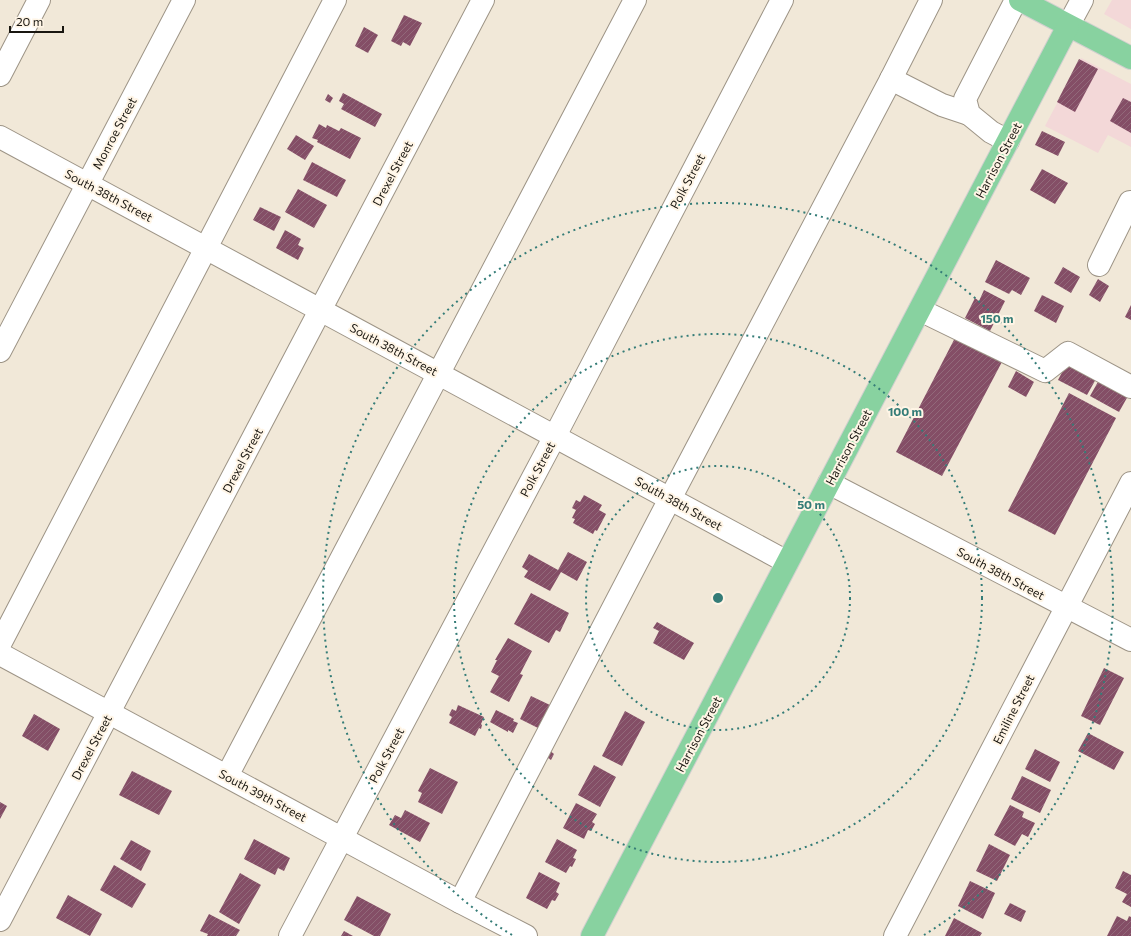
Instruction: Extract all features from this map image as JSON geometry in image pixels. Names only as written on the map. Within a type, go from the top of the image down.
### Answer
[{"type":"main road","points":[[1020,0],[1131,58]]},
{"type":"main road","name":"Harrison Street","points":[[592,936],[1068,26]]},
{"type":"street","points":[[0,75],[39,0]]},
{"type":"street","name":"Monroe Street","points":[[0,351],[184,0]]},
{"type":"street","points":[[0,644],[335,0]]},
{"type":"street","name":"Drexel Street","points":[[0,920],[483,0]]},
{"type":"street","points":[[227,776],[636,0]]},
{"type":"street","name":"Polk Street","points":[[290,936],[555,436],[782,0]]},
{"type":"street","points":[[460,902],[931,0]]},
{"type":"street","points":[[969,114],[965,99],[1016,0]]},
{"type":"street","name":"Harrison Street","points":[[1068,26],[1082,0]]},
{"type":"street","points":[[891,79],[942,105],[969,114],[991,132],[1008,141]]},
{"type":"street","name":"South 38th Street","points":[[0,137],[787,562]]},
{"type":"street","points":[[1099,265],[1131,202]]},
{"type":"street","points":[[920,310],[1045,371],[1068,353],[1131,387]]},
{"type":"street","name":"South 38th Street","points":[[829,483],[1131,640]]},
{"type":"street","name":"Emiline Street","points":[[895,936],[1131,483]]},
{"type":"street","name":"South 39th Street","points":[[0,654],[460,902],[526,936]]},
{"type":"shaded area","points":[[1112,0],[1131,0],[1131,29],[1104,14]]},
{"type":"shaded area","points":[[1081,58],[1131,84],[1131,147],[1108,135],[1098,153],[1045,126]]},
{"type":"building","points":[[404,15],[422,23],[410,46],[403,42],[401,46],[391,41]]},
{"type":"building","points":[[364,27],[378,35],[368,53],[355,46]]},
{"type":"building","points":[[1079,59],[1098,69],[1075,112],[1057,102]]},
{"type":"building","points":[[343,93],[382,114],[375,127],[341,109],[344,104],[339,101]]},
{"type":"building","points":[[328,94],[333,98],[330,103],[325,100]]},
{"type":"building","points":[[1123,98],[1131,102],[1131,133],[1110,121]]},
{"type":"building","points":[[319,124],[326,128],[327,125],[339,131],[341,128],[361,138],[350,159],[312,138]]},
{"type":"building","points":[[1042,131],[1065,142],[1058,156],[1035,145]]},
{"type":"building","points":[[296,135],[314,146],[305,160],[287,149]]},
{"type":"building","points":[[312,162],[346,180],[337,197],[303,180]]},
{"type":"building","points":[[1042,169],[1068,183],[1055,204],[1030,190]]},
{"type":"building","points":[[298,189],[327,205],[314,228],[285,212]]},
{"type":"building","points":[[260,207],[281,217],[274,231],[253,220]]},
{"type":"building","points":[[285,230],[301,239],[298,245],[304,248],[298,260],[276,248]]},
{"type":"building","points":[[996,260],[1030,278],[1021,295],[1012,290],[1009,294],[985,282]]},
{"type":"building","points":[[1063,267],[1080,277],[1071,293],[1054,283]]},
{"type":"building","points":[[1098,279],[1109,286],[1100,302],[1089,295]]},
{"type":"building","points":[[984,290],[1005,301],[990,331],[965,318],[975,298],[979,301]]},
{"type":"building","points":[[1042,295],[1064,306],[1056,323],[1034,311]]},
{"type":"building","points":[[1131,305],[1131,320],[1125,317]]},
{"type":"building","points":[[957,334],[1004,358],[942,476],[896,452]]},
{"type":"building","points":[[1067,363],[1096,379],[1087,395],[1058,380]]},
{"type":"building","points":[[1016,371],[1034,382],[1026,397],[1008,387]]},
{"type":"building","points":[[1099,380],[1128,396],[1119,412],[1090,396]]},
{"type":"building","points":[[1069,393],[1116,418],[1055,535],[1008,511]]},
{"type":"building","points":[[584,495],[602,505],[599,510],[606,514],[597,531],[595,530],[593,534],[573,523],[575,519],[572,518],[576,510],[572,508],[576,500],[580,502]]},
{"type":"building","points":[[568,552],[587,562],[577,581],[561,572],[550,591],[524,577],[528,571],[522,567],[529,554],[558,570]]},
{"type":"building","points":[[531,593],[569,613],[560,632],[556,630],[549,643],[514,624]]},
{"type":"building","points":[[657,622],[694,643],[684,660],[653,643],[659,631],[653,628]]},
{"type":"building","points":[[508,638],[532,651],[520,674],[523,675],[509,702],[490,692],[499,676],[491,672],[497,660],[495,660]]},
{"type":"building","points":[[1104,668],[1124,678],[1100,725],[1081,716]]},
{"type":"building","points":[[531,696],[552,706],[540,729],[520,719]]},
{"type":"building","points":[[458,705],[484,717],[481,724],[481,729],[479,728],[475,736],[449,723],[452,717],[449,715],[452,709],[456,711]]},
{"type":"building","points":[[496,710],[514,719],[513,721],[518,723],[513,733],[508,730],[508,732],[490,722]]},
{"type":"building","points":[[625,711],[645,722],[622,766],[602,756]]},
{"type":"building","points":[[34,714],[60,729],[48,751],[22,736]]},
{"type":"building","points":[[1088,733],[1124,752],[1114,770],[1078,751]]},
{"type":"building","points":[[1035,749],[1060,762],[1050,782],[1025,769]]},
{"type":"building","points":[[549,750],[554,754],[551,760],[545,756]]},
{"type":"building","points":[[594,765],[616,777],[600,807],[578,795]]},
{"type":"building","points":[[430,768],[458,782],[442,814],[418,802],[422,793],[418,791]]},
{"type":"building","points":[[132,771],[172,791],[159,815],[119,795]]},
{"type":"building","points":[[1022,776],[1051,790],[1040,813],[1011,799]]},
{"type":"building","points":[[0,802],[7,806],[0,819]]},
{"type":"building","points":[[576,803],[597,814],[592,822],[595,824],[591,831],[588,830],[584,839],[563,828]]},
{"type":"building","points":[[1010,805],[1024,812],[1022,817],[1035,823],[1028,837],[1022,834],[1015,846],[994,835]]},
{"type":"building","points":[[405,810],[430,823],[420,842],[389,825],[395,815],[401,818]]},
{"type":"building","points":[[254,839],[290,858],[284,871],[278,868],[275,875],[244,859]]},
{"type":"building","points":[[557,839],[577,850],[573,858],[576,859],[572,867],[570,866],[566,873],[545,862]]},
{"type":"building","points":[[131,840],[151,851],[141,871],[120,859]]},
{"type":"building","points":[[989,844],[1010,855],[997,881],[976,871]]},
{"type":"building","points":[[114,865],[146,884],[132,908],[100,890]]},
{"type":"building","points":[[1123,871],[1131,875],[1131,907],[1122,902],[1127,894],[1115,888]]},
{"type":"building","points":[[539,872],[560,883],[556,892],[559,894],[555,901],[552,900],[547,909],[526,898]]},
{"type":"building","points":[[240,873],[261,885],[239,924],[219,912]]},
{"type":"building","points":[[970,881],[995,893],[983,919],[958,906]]},
{"type":"building","points":[[68,895],[102,914],[90,936],[56,918]]},
{"type":"building","points":[[357,896],[391,914],[380,936],[374,936],[344,920]]},
{"type":"building","points":[[1010,903],[1026,911],[1021,922],[1004,914]]},
{"type":"building","points":[[209,914],[240,930],[236,936],[207,936],[208,934],[200,931]]},
{"type":"building","points":[[1117,916],[1127,921],[1129,916],[1131,917],[1131,936],[1107,936]]},
{"type":"building","points":[[954,918],[982,933],[980,936],[945,936]]},
{"type":"building","points":[[344,931],[353,936],[341,936]]}]
